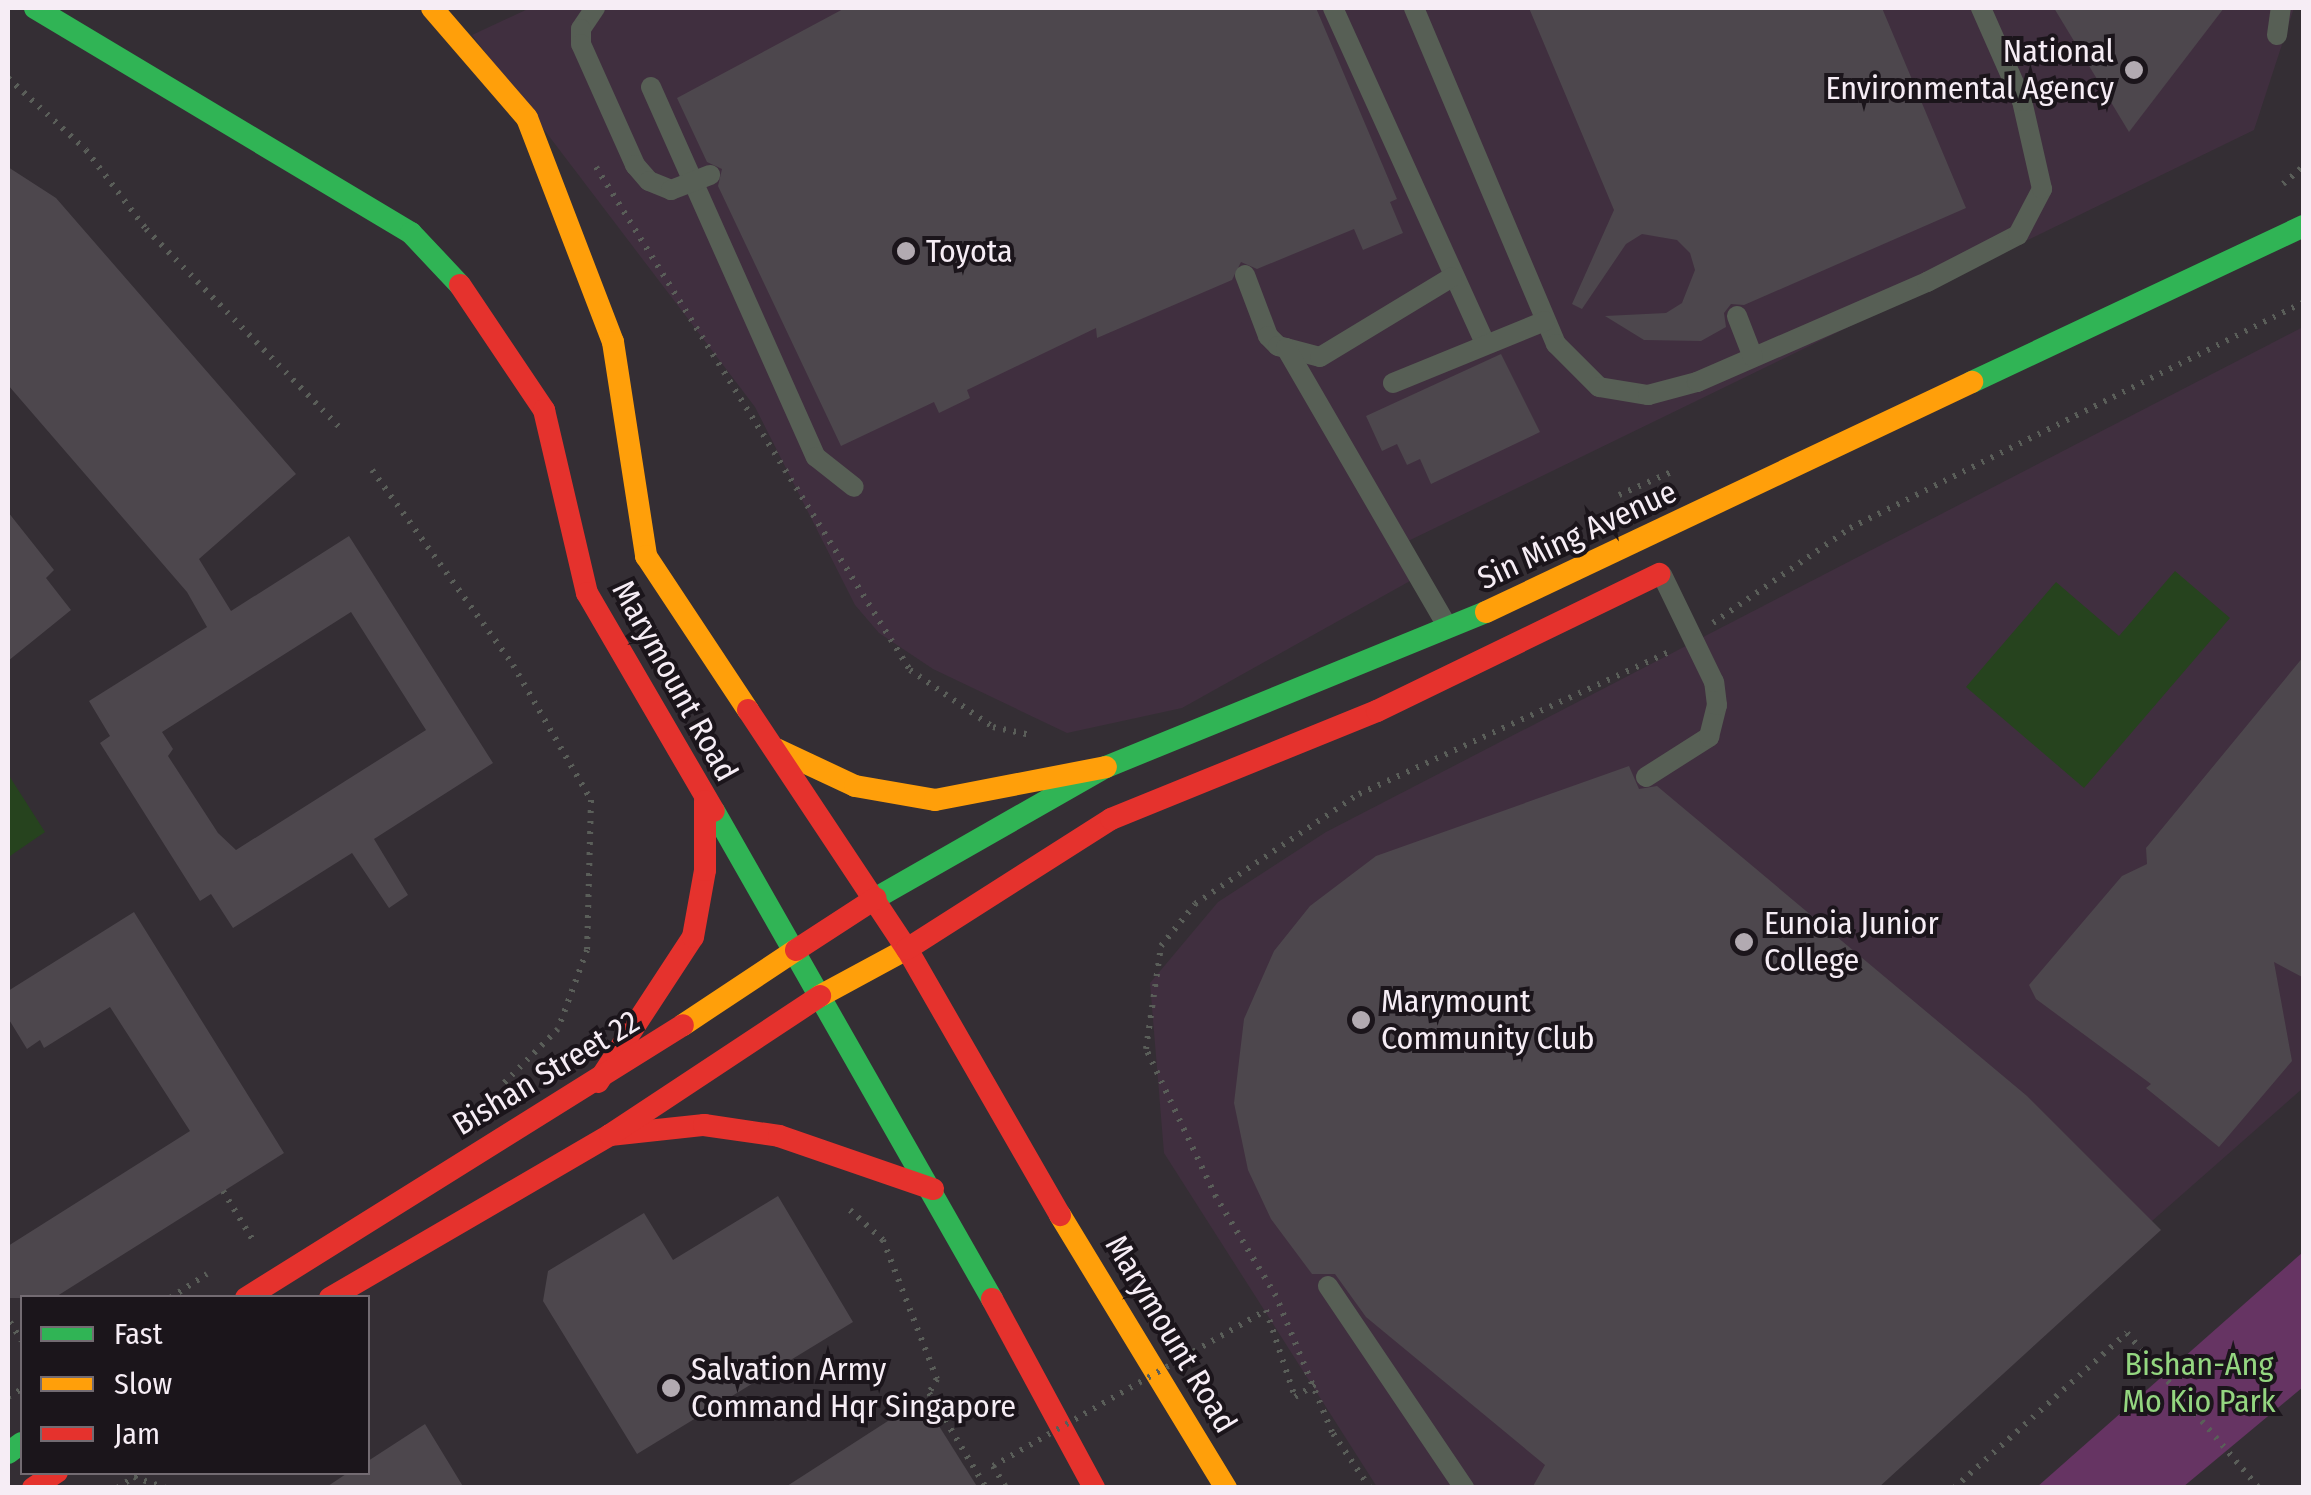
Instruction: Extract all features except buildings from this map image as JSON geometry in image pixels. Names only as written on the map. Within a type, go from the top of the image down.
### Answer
[{"type":"main road","name":"Marymount Road","points":[[35,8],[411,234],[473,298],[544,410],[587,593],[933,1189],[1094,1488]]},
{"type":"main road","name":"Marymount Road","points":[[432,8],[527,118],[613,342],[646,556],[908,949],[1006,1125],[1226,1488]]},
{"type":"main road","name":"Sin Ming Avenue","points":[[876,898],[1106,768],[1449,629],[2303,226]]},
{"type":"main road","points":[[335,1295],[610,1135],[820,996],[908,949],[1110,819],[1378,711],[1670,569]]},
{"type":"main road","points":[[776,748],[855,786],[935,800],[1106,768]]},
{"type":"main road","points":[[598,1082],[693,936],[705,870],[705,801]]},
{"type":"main road","name":"Bishan Street 22","points":[[251,1295],[598,1082],[876,898]]},
{"type":"main road","points":[[610,1135],[704,1125],[779,1136],[933,1189]]},
{"type":"lane","points":[[595,8],[580,29],[580,44],[635,165],[649,181],[671,190],[710,175]]},
{"type":"lane","points":[[1332,8],[1485,343]]},
{"type":"lane","points":[[1414,8],[1545,321],[1584,378],[1622,395],[1671,390],[1753,357],[2018,235],[2042,189],[2022,102],[1981,8]]},
{"type":"lane","points":[[2278,35],[2281,8]]},
{"type":"lane","points":[[651,87],[816,457],[854,487]]},
{"type":"lane","points":[[1244,275],[1260,324],[1286,348],[1449,629]]},
{"type":"lane","points":[[1286,348],[1325,356],[1452,277]]},
{"type":"lane","points":[[1737,316],[1753,357]]},
{"type":"lane","points":[[1393,383],[1545,321]]},
{"type":"lane","points":[[1646,777],[1709,737],[1714,724],[1714,682],[1670,569]]},
{"type":"lane","points":[[1328,1286],[1464,1488]]},
{"type":"path","points":[[8,78],[86,150],[146,229],[339,428]]},
{"type":"path","points":[[592,161],[910,670],[993,727]]},
{"type":"path","points":[[1370,1488],[1332,1432],[1317,1383],[1276,1296],[1216,1198],[1146,1049],[1161,946],[1195,904],[1359,794],[1693,636],[1850,528],[2304,302]]},
{"type":"path","points":[[372,470],[513,664],[591,800],[587,950],[558,1029],[497,1090]]},
{"type":"path","points":[[223,1191],[254,1243]]},
{"type":"path","points":[[842,1203],[883,1240],[938,1379],[930,1393],[986,1488]]},
{"type":"path","points":[[240,1252],[271,1233]]},
{"type":"path","points":[[174,1295],[212,1270]]},
{"type":"path","points":[[1006,1488],[993,1466],[1266,1310],[1296,1397],[1317,1383]]},
{"type":"path","points":[[10,1322],[20,1338]]},
{"type":"path","points":[[1954,1488],[2127,1333],[2260,1488]]},
{"type":"path","points":[[117,1488],[138,1475],[166,1488]]},
{"type":"shaded area","points":[[530,8],[2294,8],[2254,130],[1400,545],[1419,576],[1182,708],[1067,733],[933,669],[879,633],[855,605],[755,407],[472,35]]},
{"type":"shaded area","name":"Eunoia Junior College","points":[[2303,327],[2303,1088],[1850,1487],[1377,1487],[1164,1153],[1150,983],[1218,902],[1326,832]]},
{"type":"shaded area","points":[[2303,1252],[2303,1387],[2183,1487],[2037,1487]]},
{"type":"green space","points":[[2175,571],[2230,618],[2084,788],[1966,687],[2056,582],[2119,636]]},
{"type":"green space","points":[[8,774],[45,832],[10,856],[8,852]]},
{"type":"traffic: fast","points":[[35,8],[411,233],[460,285]]},
{"type":"traffic: fast","points":[[1972,382],[2304,226]]},
{"type":"traffic: fast","points":[[876,898],[1106,767],[1486,612]]},
{"type":"traffic: fast","points":[[714,811],[992,1299]]},
{"type":"traffic: fast","points":[[8,1453],[20,1444]]},
{"type":"traffic: slow","points":[[432,8],[527,118],[613,342],[646,556],[748,710]]},
{"type":"traffic: slow","points":[[1486,612],[1972,382]]},
{"type":"traffic: slow","points":[[776,749],[855,786],[935,800],[1106,767]]},
{"type":"traffic: slow","points":[[820,996],[907,949]]},
{"type":"traffic: slow","points":[[683,1025],[796,950]]},
{"type":"traffic: slow","points":[[1060,1215],[1226,1488]]},
{"type":"traffic: jam","points":[[460,285],[544,410],[587,593],[714,811]]},
{"type":"traffic: jam","points":[[907,949],[1111,819],[1377,711],[1659,574]]},
{"type":"traffic: jam","points":[[748,710],[907,949],[1060,1215]]},
{"type":"traffic: jam","points":[[598,1082],[693,937],[705,870],[705,801]]},
{"type":"traffic: jam","points":[[796,950],[876,898]]},
{"type":"traffic: jam","points":[[335,1295],[610,1135],[820,996]]},
{"type":"traffic: jam","points":[[251,1295],[683,1025]]},
{"type":"traffic: jam","points":[[610,1135],[704,1125],[779,1136],[933,1189]]},
{"type":"traffic: jam","points":[[992,1299],[1094,1488]]},
{"type":"traffic: jam","points":[[33,1488],[52,1475]]},
{"type":"place","name":"National Environmental Agency","points":[[2134,70]]},
{"type":"place","name":"Toyota","points":[[906,251]]},
{"type":"place","name":"Eunoia Junior College","points":[[1744,942]]},
{"type":"place","name":"Marymount Community Club","points":[[1361,1020]]},
{"type":"place","name":"Salvation Army Command Hqr Singapore","points":[[671,1388]]},
{"type":"park label","name":"Bishan-Ang Mo Kio Park","points":[[2199,1384]]}]
